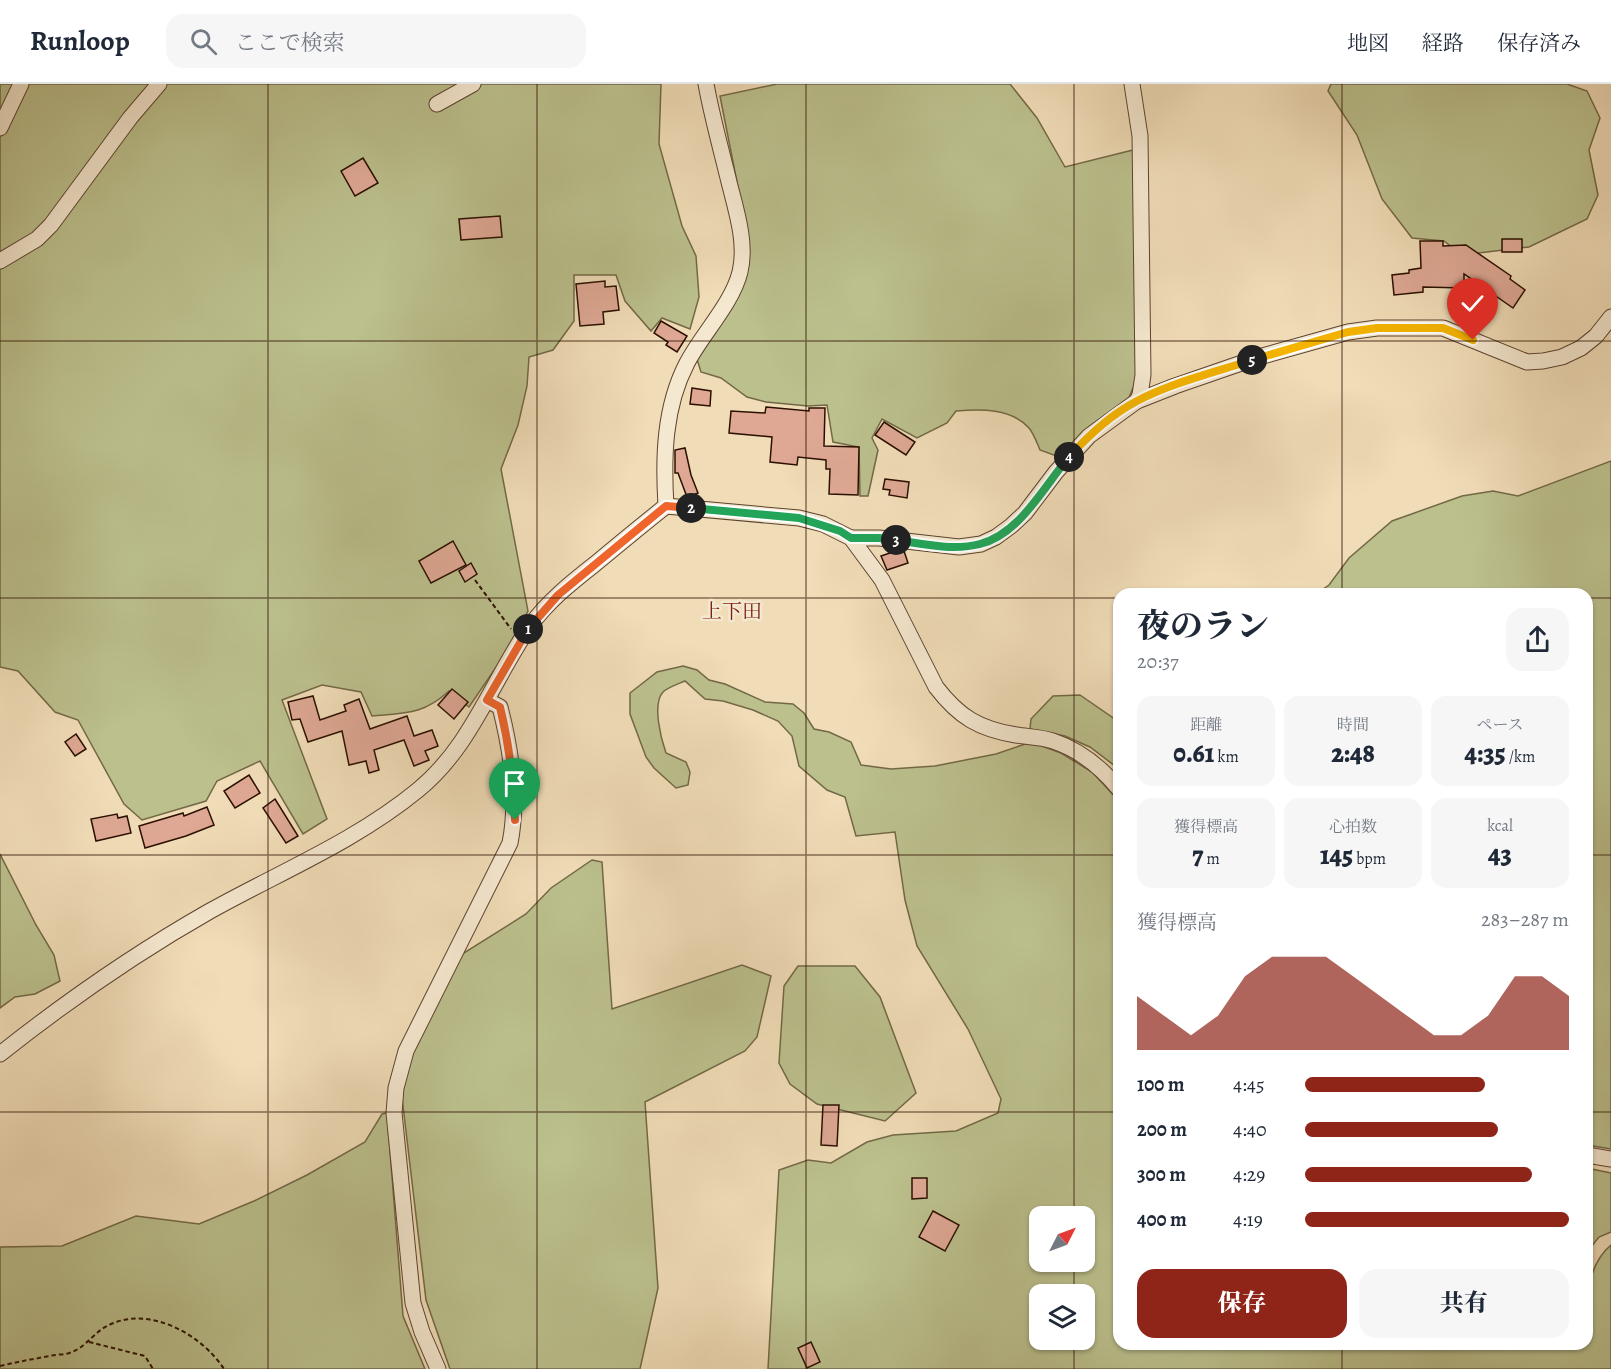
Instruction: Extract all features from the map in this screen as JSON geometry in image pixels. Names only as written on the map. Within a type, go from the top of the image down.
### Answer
[{"type":"street","points":[[0,128],[21,84]]},
{"type":"street","points":[[0,261],[30,243],[51,225],[130,118],[159,84]]},
{"type":"street","points":[[437,104],[474,84]]},
{"type":"street","points":[[666,506],[663,464],[668,422],[676,391],[686,364],[734,288],[740,271],[742,247],[736,213],[706,84]]},
{"type":"street","points":[[1132,84],[1140,136],[1143,233],[1143,375],[1137,400]]},
{"type":"street","points":[[851,538],[879,538],[959,547],[981,544],[996,537],[1025,513],[1056,472],[1089,436],[1137,400],[1259,357],[1348,332],[1377,328],[1443,328],[1527,362],[1543,361],[1562,357],[1581,348],[1596,336],[1611,317]]},
{"type":"street","points":[[0,1054],[74,998],[152,945],[211,910],[390,813],[421,788],[451,758],[474,725],[530,625],[558,595],[666,506],[799,518],[840,531],[851,538],[882,580],[936,687],[961,715],[998,732],[1051,740],[1073,749],[1102,769],[1113,782]]},
{"type":"street","points":[[438,1369],[422,1332],[413,1303],[394,1113],[396,1088],[406,1051],[510,843],[515,812],[507,735],[500,707],[487,700]]},
{"type":"street","points":[[1593,1156],[1611,1159]]},
{"type":"path","points":[[475,580],[521,641]]},
{"type":"path","points":[[0,1366],[72,1352],[89,1342],[109,1324],[132,1318],[165,1323],[187,1332],[196,1338],[224,1369]]},
{"type":"path","points":[[89,1342],[145,1356],[153,1369]]},
{"type":"green space","points":[[0,84],[661,84],[659,144],[682,226],[696,256],[699,297],[690,329],[662,318],[651,331],[625,301],[616,275],[574,275],[574,321],[553,350],[529,357],[527,386],[518,425],[501,469],[528,611],[499,663],[469,707],[449,691],[422,709],[372,716],[361,692],[322,685],[282,700],[327,819],[303,834],[260,761],[217,781],[206,801],[142,820],[124,804],[78,720],[55,712],[18,671],[0,667]]},
{"type":"green space","points":[[777,84],[1010,84],[1037,118],[1065,167],[1133,150],[1140,277],[1137,378],[1128,400],[1059,457],[1040,450],[1031,430],[1022,421],[1005,413],[956,411],[947,423],[917,438],[882,419],[872,438],[878,450],[868,496],[860,496],[859,447],[833,442],[827,405],[808,406],[766,402],[747,397],[721,378],[701,372],[696,356],[749,243],[720,96]]},
{"type":"green space","points":[[1331,84],[1567,84],[1587,91],[1600,118],[1589,150],[1598,195],[1587,219],[1529,247],[1462,255],[1444,241],[1412,238],[1382,199],[1357,135],[1328,91]]},
{"type":"green space","points":[[1611,461],[1611,1149],[1593,1146],[1593,588],[1325,588],[1349,558],[1392,521],[1462,496],[1493,491],[1518,496]]},
{"type":"green space","points":[[683,666],[697,670],[709,680],[725,684],[765,702],[793,704],[804,713],[814,729],[829,732],[851,742],[861,765],[891,769],[935,766],[996,754],[1031,742],[1061,753],[1092,772],[1113,795],[1113,1350],[1593,1350],[1593,1272],[1602,1255],[1611,1245],[1611,1369],[768,1369],[779,1170],[808,1160],[831,1163],[867,1142],[893,1135],[956,1131],[998,1113],[1001,1099],[968,1029],[917,946],[905,900],[895,832],[856,836],[845,797],[827,790],[799,766],[792,736],[778,721],[753,710],[723,701],[705,699],[685,681],[670,687],[663,692],[658,705],[660,731],[666,753],[686,762],[690,772],[688,785],[676,788],[654,768],[646,757],[630,714],[630,693],[657,672]]},
{"type":"green space","points":[[1080,695],[1113,718],[1113,764],[1090,747],[1065,736],[1030,729],[1031,719],[1053,696]]},
{"type":"green space","points":[[0,854],[54,955],[60,981],[35,994],[15,997],[0,1008]]},
{"type":"green space","points":[[592,860],[602,862],[612,1009],[742,965],[771,976],[757,1037],[745,1051],[645,1102],[658,1288],[640,1369],[450,1369],[426,1300],[401,1089],[414,1048],[459,956],[526,914],[551,888]]},
{"type":"green space","points":[[798,966],[855,966],[880,997],[916,1093],[885,1121],[817,1104],[790,1084],[779,1063],[784,986]]},
{"type":"green space","points":[[387,1113],[403,1316],[425,1369],[0,1369],[0,1247],[62,1246],[136,1216],[199,1224],[307,1175],[365,1142],[382,1114]]},
{"type":"green space","points":[[1593,1169],[1611,1173],[1611,1232],[1599,1237],[1593,1244]]},
{"type":"building","points":[[363,158],[378,183],[355,196],[341,171]]},
{"type":"building","points":[[500,216],[502,237],[461,240],[459,219]]},
{"type":"building","points":[[1502,239],[1522,239],[1522,252],[1502,252]]},
{"type":"building","points":[[1420,241],[1443,241],[1443,246],[1466,245],[1511,276],[1510,279],[1525,290],[1513,308],[1464,274],[1464,288],[1423,287],[1423,292],[1394,295],[1392,275],[1409,273],[1409,270],[1421,268]]},
{"type":"building","points":[[605,281],[605,287],[616,286],[619,310],[603,312],[604,324],[580,326],[576,284]]},
{"type":"building","points":[[661,321],[687,336],[677,352],[666,345],[668,342],[654,333]]},
{"type":"building","points":[[692,388],[711,391],[710,406],[690,404]]},
{"type":"building","points":[[766,407],[809,411],[809,408],[825,408],[824,446],[859,447],[858,495],[829,494],[830,469],[826,469],[826,460],[798,457],[797,465],[770,462],[772,437],[729,433],[731,411],[765,413]]},
{"type":"building","points":[[884,422],[915,442],[906,455],[875,435]]},
{"type":"building","points":[[685,448],[698,493],[687,497],[678,473],[675,473],[675,450]]},
{"type":"building","points":[[885,479],[909,482],[907,498],[889,495],[890,490],[883,489]]},
{"type":"building","points":[[453,541],[466,565],[431,583],[419,561]]},
{"type":"building","points":[[899,550],[904,551],[908,563],[887,570],[881,556]]},
{"type":"building","points":[[471,563],[477,574],[465,582],[459,571]]},
{"type":"building","points":[[452,689],[468,702],[454,719],[438,705]]},
{"type":"building","points":[[313,696],[320,720],[346,711],[344,705],[359,699],[370,729],[407,716],[414,736],[432,730],[438,746],[425,751],[429,760],[414,766],[404,740],[374,750],[379,770],[369,773],[366,761],[349,765],[342,731],[308,742],[300,719],[292,720],[288,702]]},
{"type":"building","points":[[76,734],[86,749],[75,756],[65,742]]},
{"type":"building","points":[[249,775],[260,793],[235,808],[224,791]]},
{"type":"building","points":[[275,799],[298,836],[286,843],[263,808]]},
{"type":"building","points":[[207,807],[214,825],[145,848],[139,826],[183,813],[184,816]]},
{"type":"building","points":[[117,814],[118,818],[127,816],[131,833],[96,841],[91,819]]},
{"type":"building","points":[[823,1105],[839,1105],[837,1146],[821,1145]]},
{"type":"building","points":[[912,1178],[927,1178],[927,1198],[912,1199]]},
{"type":"building","points":[[933,1211],[959,1225],[945,1251],[919,1237]]},
{"type":"building","points":[[811,1342],[820,1362],[807,1368],[798,1348]]},
{"type":"district","name":"上下田","points":[[732,611]]},
{"type":"route","points":[[515,820],[507,735],[500,707],[487,700],[530,625],[558,595],[666,506],[799,518],[823,524],[851,538],[879,538],[959,547],[981,544],[1011,526],[1025,513],[1056,472],[1089,436],[1137,400],[1259,357],[1348,332],[1377,328],[1443,328],[1473,340]]}]
